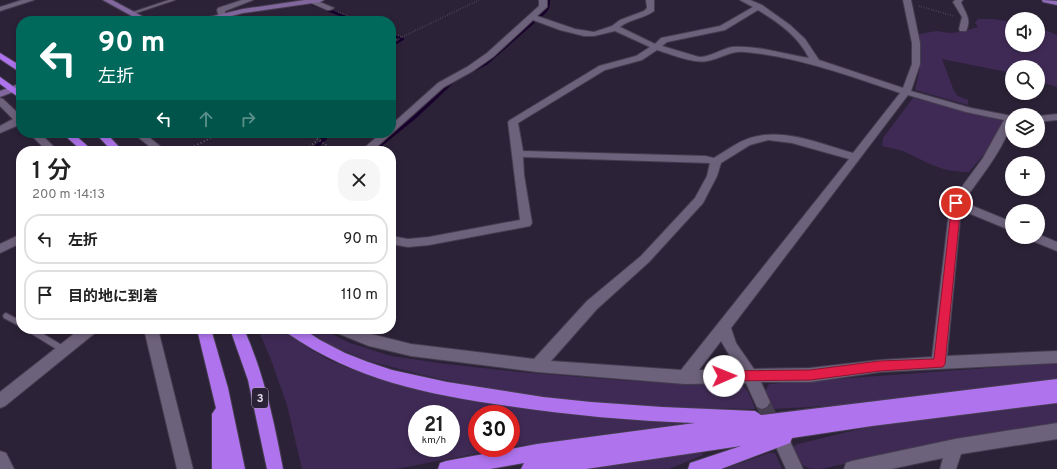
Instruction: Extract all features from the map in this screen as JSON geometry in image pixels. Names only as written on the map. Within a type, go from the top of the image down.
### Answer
[{"type":"highway","points":[[0,55],[16,66]]},
{"type":"highway","points":[[0,80],[16,92]]},
{"type":"highway","points":[[73,138],[82,146]]},
{"type":"highway","points":[[105,138],[113,146]]},
{"type":"highway","points":[[205,334],[220,388],[237,469]]},
{"type":"highway","name":"3","points":[[240,334],[246,347],[262,407],[275,469]]},
{"type":"highway","points":[[299,334],[329,354],[357,366],[397,378],[459,391],[567,407],[667,415],[784,419]]},
{"type":"highway","points":[[446,469],[537,452],[784,419],[1057,386]]},
{"type":"highway","points":[[220,388],[220,469]]},
{"type":"highway","points":[[529,469],[802,429],[1057,396]]},
{"type":"highway","points":[[696,469],[744,453],[802,429]]},
{"type":"main road","points":[[1046,0],[1057,3]]},
{"type":"street","points":[[0,9],[30,0]]},
{"type":"street","points":[[107,0],[138,16]]},
{"type":"street","points":[[249,0],[221,10],[222,16],[267,7],[320,0]]},
{"type":"street","points":[[396,126],[441,85],[470,69],[490,55],[543,7],[543,0]]},
{"type":"street","points":[[532,17],[586,35],[605,34],[615,28],[620,22],[648,12],[651,9],[650,0]]},
{"type":"street","points":[[744,0],[766,11],[794,34],[809,49],[811,57],[816,62]]},
{"type":"street","points":[[959,0],[957,2],[959,8],[967,22],[963,29]]},
{"type":"street","points":[[309,1],[330,8]]},
{"type":"street","points":[[685,377],[906,92],[916,64],[916,43],[908,2]]},
{"type":"street","points":[[396,241],[408,243],[430,241],[526,223],[513,122],[602,68],[639,58],[664,40],[722,28],[759,7]]},
{"type":"street","points":[[615,28],[656,47],[699,59],[706,59],[730,50],[744,49],[816,62],[906,92],[969,110],[1005,118]]},
{"type":"street","points":[[0,94],[16,88]]},
{"type":"street","points":[[0,101],[16,117]]},
{"type":"street","points":[[1045,118],[1057,117]]},
{"type":"street","points":[[0,130],[16,123]]},
{"type":"street","points":[[939,364],[956,203],[988,159],[1005,129]]},
{"type":"street","points":[[518,154],[705,159],[716,161],[755,140],[768,137],[784,138],[855,157]]},
{"type":"street","points":[[39,138],[48,146]]},
{"type":"street","points":[[145,138],[155,146]]},
{"type":"street","points":[[372,146],[382,138]]},
{"type":"street","points":[[538,366],[592,305],[645,260],[699,200],[712,176],[716,161]]},
{"type":"street","points":[[956,203],[1005,224]]},
{"type":"street","points":[[1,247],[16,240]]},
{"type":"street","points":[[1045,242],[1057,247]]},
{"type":"street","points":[[724,326],[730,345],[750,376],[762,402]]},
{"type":"street","points":[[0,401],[84,334]]},
{"type":"street","points":[[152,334],[185,469]]},
{"type":"street","points":[[354,334],[369,340],[411,350],[538,366],[685,377],[810,375],[880,366],[1057,357]]},
{"type":"street","points":[[852,469],[955,447],[1057,431]]},
{"type":"street","points":[[784,447],[795,469]]},
{"type":"street","points":[[948,469],[955,447]]},
{"type":"street","points":[[0,459],[6,469]]},
{"type":"lane","points":[[132,13],[173,0]]},
{"type":"lane","points":[[6,316],[16,321]]},
{"type":"lane","points":[[37,334],[64,350]]},
{"type":"path","points":[[396,40],[479,0]]},
{"type":"path","points":[[908,2],[966,19]]},
{"type":"path","points":[[330,8],[349,16]]},
{"type":"path","points":[[396,35],[402,37]]},
{"type":"path","points":[[195,146],[211,138]]},
{"type":"path","points":[[315,138],[327,146]]},
{"type":"path","points":[[310,146],[318,140]]},
{"type":"shaded area","points":[[978,19],[1005,21],[1005,52],[1045,52],[1045,30],[1057,35],[1057,87],[1045,83],[1045,60],[1005,60],[1005,72],[942,59],[954,91],[958,96],[968,100],[968,105],[915,90],[919,75],[920,62],[919,34],[937,31],[949,33],[960,32],[978,27],[975,23]]},
{"type":"shaded area","points":[[913,98],[1003,121],[991,146],[969,172],[942,169],[903,151],[882,146],[883,138]]},
{"type":"shaded area","points":[[260,334],[290,334],[310,349],[329,360],[348,368],[396,383],[680,422],[680,424],[520,446],[520,405],[468,405],[468,455],[460,457],[460,405],[408,405],[408,457],[458,457],[396,469],[302,469],[287,405]]},
{"type":"shaded area","points":[[312,334],[332,334],[350,343],[391,356],[446,364],[519,372],[618,380],[684,384],[738,382],[747,390],[755,409],[650,407],[544,397],[476,387],[369,361],[325,343]]},
{"type":"shaded area","points":[[1057,363],[1057,381],[860,404],[774,409],[765,392],[769,384]]},
{"type":"shaded area","points":[[1057,402],[1057,424],[976,438],[941,442],[821,469],[805,467],[797,458],[792,447],[798,444],[872,426]]},
{"type":"shaded area","points":[[702,452],[703,455],[669,469],[583,469]]},
{"type":"shaded area","points":[[769,453],[775,453],[782,469],[724,469]]},
{"type":"waterway","points":[[302,0],[343,16]]},
{"type":"waterway","points":[[470,72],[486,64],[545,12],[548,8],[549,0]]},
{"type":"waterway","points":[[396,37],[403,39],[396,43]]},
{"type":"waterway","points":[[396,132],[415,117],[452,82]]},
{"type":"waterway","points":[[317,146],[325,139],[323,138]]},
{"type":"waterway","points":[[379,146],[389,138]]},
{"type":"tunnel","points":[[762,402],[775,427]]},
{"type":"route","points":[[724,376],[810,375],[880,366],[939,364],[956,203]]}]
